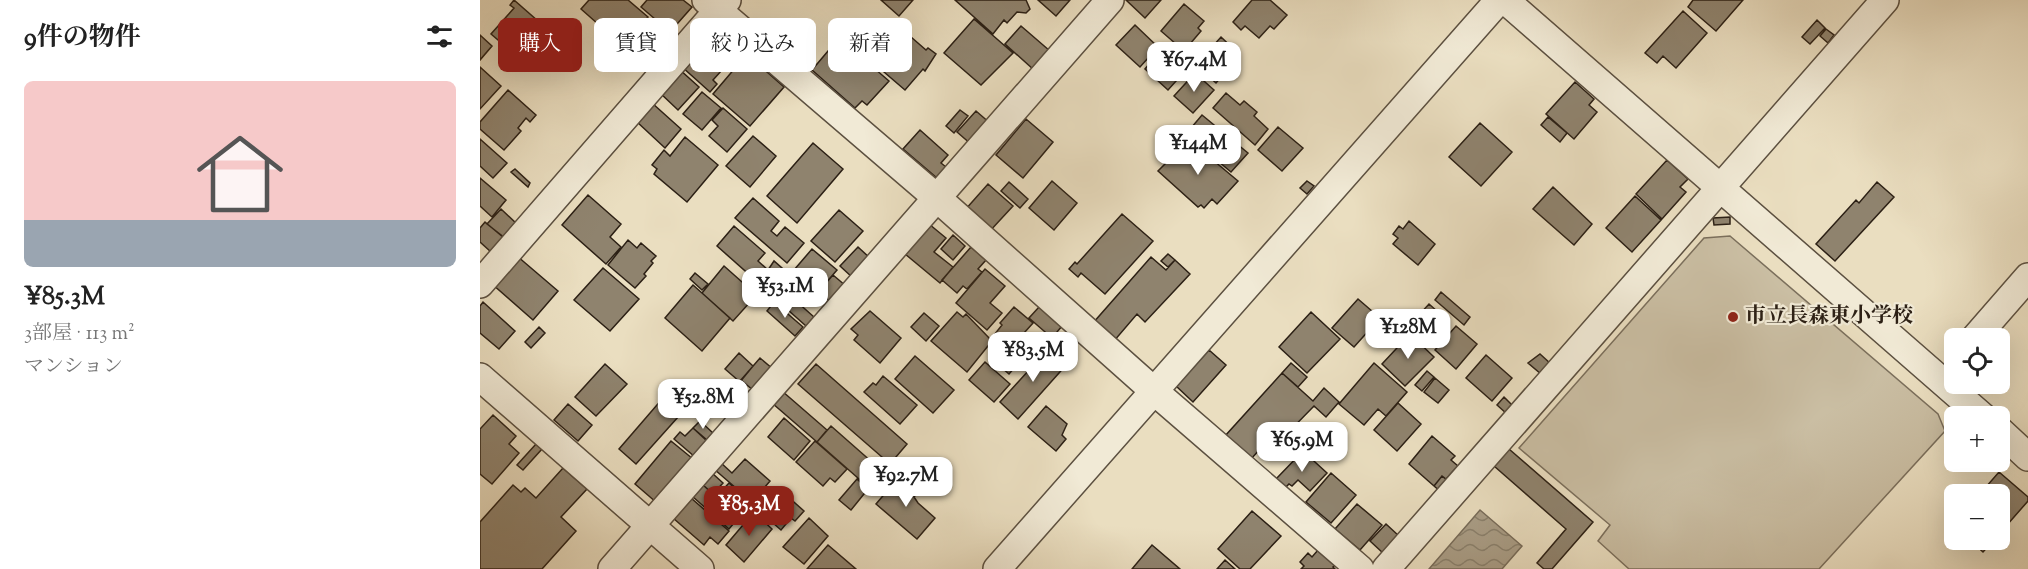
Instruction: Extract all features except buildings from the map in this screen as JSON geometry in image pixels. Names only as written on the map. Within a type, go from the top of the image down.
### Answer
[{"type":"street","points":[[612,569],[1110,0]]},
{"type":"street","points":[[997,569],[1499,0]]},
{"type":"street","points":[[1505,0],[1721,188],[1944,368]]},
{"type":"street","points":[[1386,569],[1885,0]]},
{"type":"street","points":[[480,284],[717,3],[1154,391],[1360,569]]},
{"type":"street","points":[[1984,328],[2028,277]]},
{"type":"street","points":[[480,377],[700,569]]},
{"type":"street","points":[[1965,394],[1975,406]]},
{"type":"street","points":[[2010,440],[2028,457]]},
{"type":"shaded area","name":"市立長森東小学校","points":[[1730,236],[1938,414],[1944,429],[1944,432],[1819,569],[1629,569],[1598,541],[1610,525],[1519,448],[1704,238]]},
{"type":"water","points":[[1480,510],[1522,546],[1502,569],[1429,569]]},
{"type":"place","name":"市立長森東小学校","points":[[1733,317]]}]
